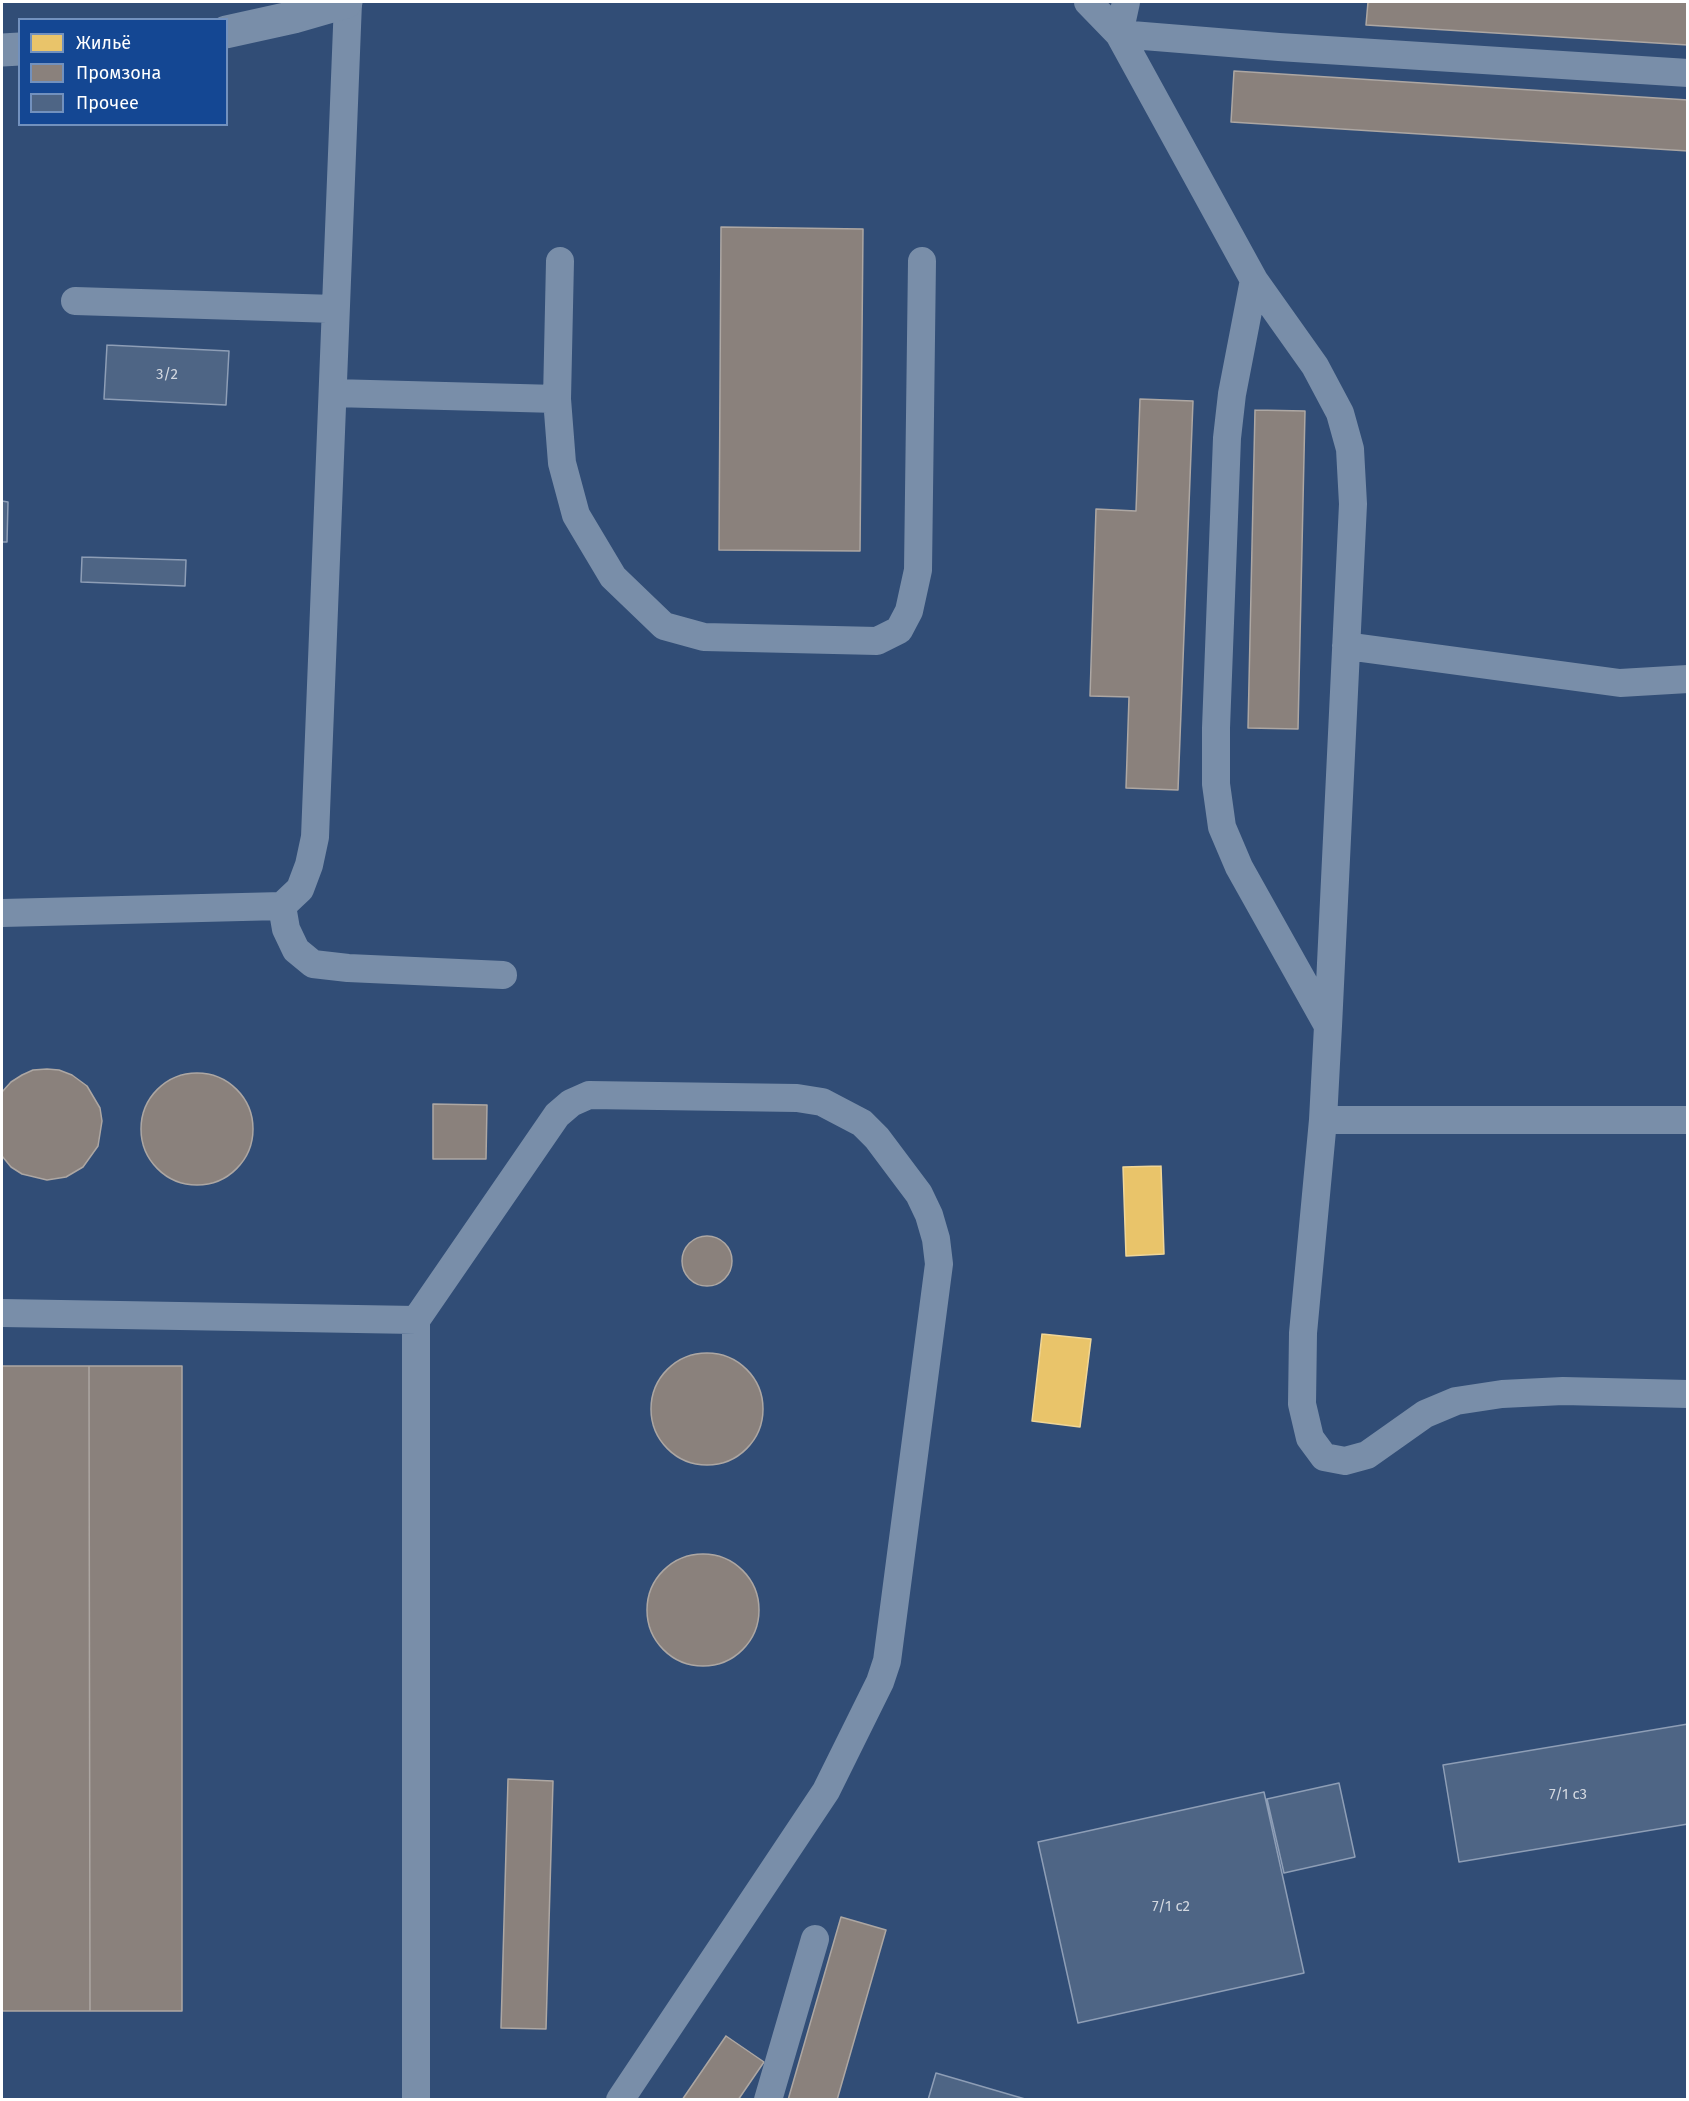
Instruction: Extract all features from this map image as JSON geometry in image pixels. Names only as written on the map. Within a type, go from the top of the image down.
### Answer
[{"type":"street","points":[[228,32],[347,2]]},
{"type":"street","points":[[2,50],[18,49]]},
{"type":"lane","points":[[2,913],[282,906],[300,889],[309,865],[315,837],[347,2]]},
{"type":"lane","points":[[1088,2],[1119,34],[1254,280],[1315,366],[1340,413],[1350,449],[1353,504],[1328,1026],[1323,1120],[1303,1333],[1302,1404],[1310,1438],[1324,1457],[1346,1461],[1367,1455],[1425,1414],[1456,1401],[1502,1394],[1552,1392],[1688,1394]]},
{"type":"lane","points":[[1119,34],[1126,2]]},
{"type":"lane","points":[[1119,34],[1279,47],[1688,73]]},
{"type":"lane","points":[[560,261],[557,399],[562,464],[576,514],[613,577],[663,626],[704,638],[878,641],[899,630],[909,612],[918,570],[922,261]]},
{"type":"lane","points":[[1254,280],[1232,394],[1227,438],[1216,784],[1222,827],[1239,867],[1328,1026]]},
{"type":"lane","points":[[75,301],[335,309]]},
{"type":"lane","points":[[333,393],[557,399]]},
{"type":"lane","points":[[1346,646],[1620,683],[1688,679]]},
{"type":"lane","points":[[282,906],[286,929],[296,950],[313,964],[348,968],[503,975]]},
{"type":"lane","points":[[416,2100],[416,1320],[556,1115],[571,1103],[589,1095],[797,1098],[822,1102],[862,1123],[878,1138],[919,1194],[929,1215],[936,1239],[939,1264],[887,1661],[880,1682],[826,1791],[620,2100]]},
{"type":"lane","points":[[1323,1120],[1688,1120]]},
{"type":"lane","points":[[2,1313],[416,1320]]},
{"type":"lane","points":[[768,2100],[815,1939]]},
{"type":"building: Жильё","points":[[1161,1166],[1164,1254],[1126,1256],[1123,1167]]},
{"type":"building: Жильё","points":[[1042,1334],[1091,1339],[1080,1427],[1032,1421]]},
{"type":"building: Промзона","points":[[1368,2],[1688,2],[1688,45],[1366,25]]},
{"type":"building: Промзона","points":[[1234,71],[1688,100],[1688,151],[1231,122]]},
{"type":"building: Промзона","points":[[721,227],[863,229],[860,551],[719,550]]},
{"type":"building: Промзона","points":[[1140,399],[1193,401],[1178,790],[1126,788],[1129,697],[1090,696],[1096,509],[1136,511]]},
{"type":"building: Промзона","points":[[1255,410],[1305,411],[1298,729],[1248,728]]},
{"type":"building: Промзона","points":[[33,1070],[59,1070],[72,1075],[87,1086],[100,1108],[102,1121],[98,1146],[83,1167],[66,1177],[47,1180],[22,1174],[11,1167],[2,1156],[2,1092],[22,1075]]},
{"type":"building: Промзона","points":[[197,1073],[218,1078],[236,1090],[248,1108],[253,1129],[248,1150],[236,1168],[218,1180],[197,1185],[176,1180],[158,1168],[146,1150],[141,1129],[146,1108],[158,1090],[176,1078]]},
{"type":"building: Промзона","points":[[433,1104],[487,1105],[486,1159],[433,1159]]},
{"type":"building: Промзона","points":[[702,1236],[712,1236],[725,1243],[732,1256],[732,1266],[725,1279],[712,1286],[702,1286],[693,1282],[686,1275],[682,1266],[682,1256],[686,1247],[693,1240]]},
{"type":"building: Промзона","points":[[707,1353],[728,1358],[746,1370],[758,1388],[763,1409],[758,1430],[746,1448],[728,1460],[707,1465],[686,1460],[668,1448],[656,1430],[651,1409],[656,1388],[668,1370],[686,1358]]},
{"type":"building: Промзона","points":[[2,1366],[89,1366],[90,2011],[2,2011]]},
{"type":"building: Промзона","points":[[89,1366],[182,1366],[182,2011],[90,2011]]},
{"type":"building: Промзона","points":[[703,1554],[724,1559],[742,1571],[754,1589],[759,1610],[754,1631],[742,1649],[724,1661],[703,1666],[682,1661],[664,1649],[652,1631],[647,1610],[652,1589],[664,1571],[682,1559]]},
{"type":"building: Промзона","points":[[508,1779],[553,1781],[546,2029],[501,2028]]},
{"type":"building: Промзона","points":[[841,1917],[886,1930],[837,2100],[788,2100]]},
{"type":"building: Промзона","points":[[726,2036],[764,2062],[738,2100],[682,2100]]},
{"type":"building: Прочее","points":[[107,345],[229,351],[226,405],[104,399]]},
{"type":"building: Прочее","points":[[2,501],[8,502],[7,542],[2,542]]},
{"type":"building: Прочее","points":[[82,557],[186,560],[185,586],[81,582]]},
{"type":"building: Прочее","points":[[1688,1724],[1688,1824],[1459,1862],[1443,1765]]},
{"type":"building: Прочее","points":[[1339,1783],[1355,1857],[1284,1873],[1267,1799]]},
{"type":"building: Прочее","points":[[1264,1792],[1304,1973],[1078,2023],[1038,1842]]},
{"type":"building: Прочее","points":[[936,2073],[1025,2099],[928,2100]]}]
